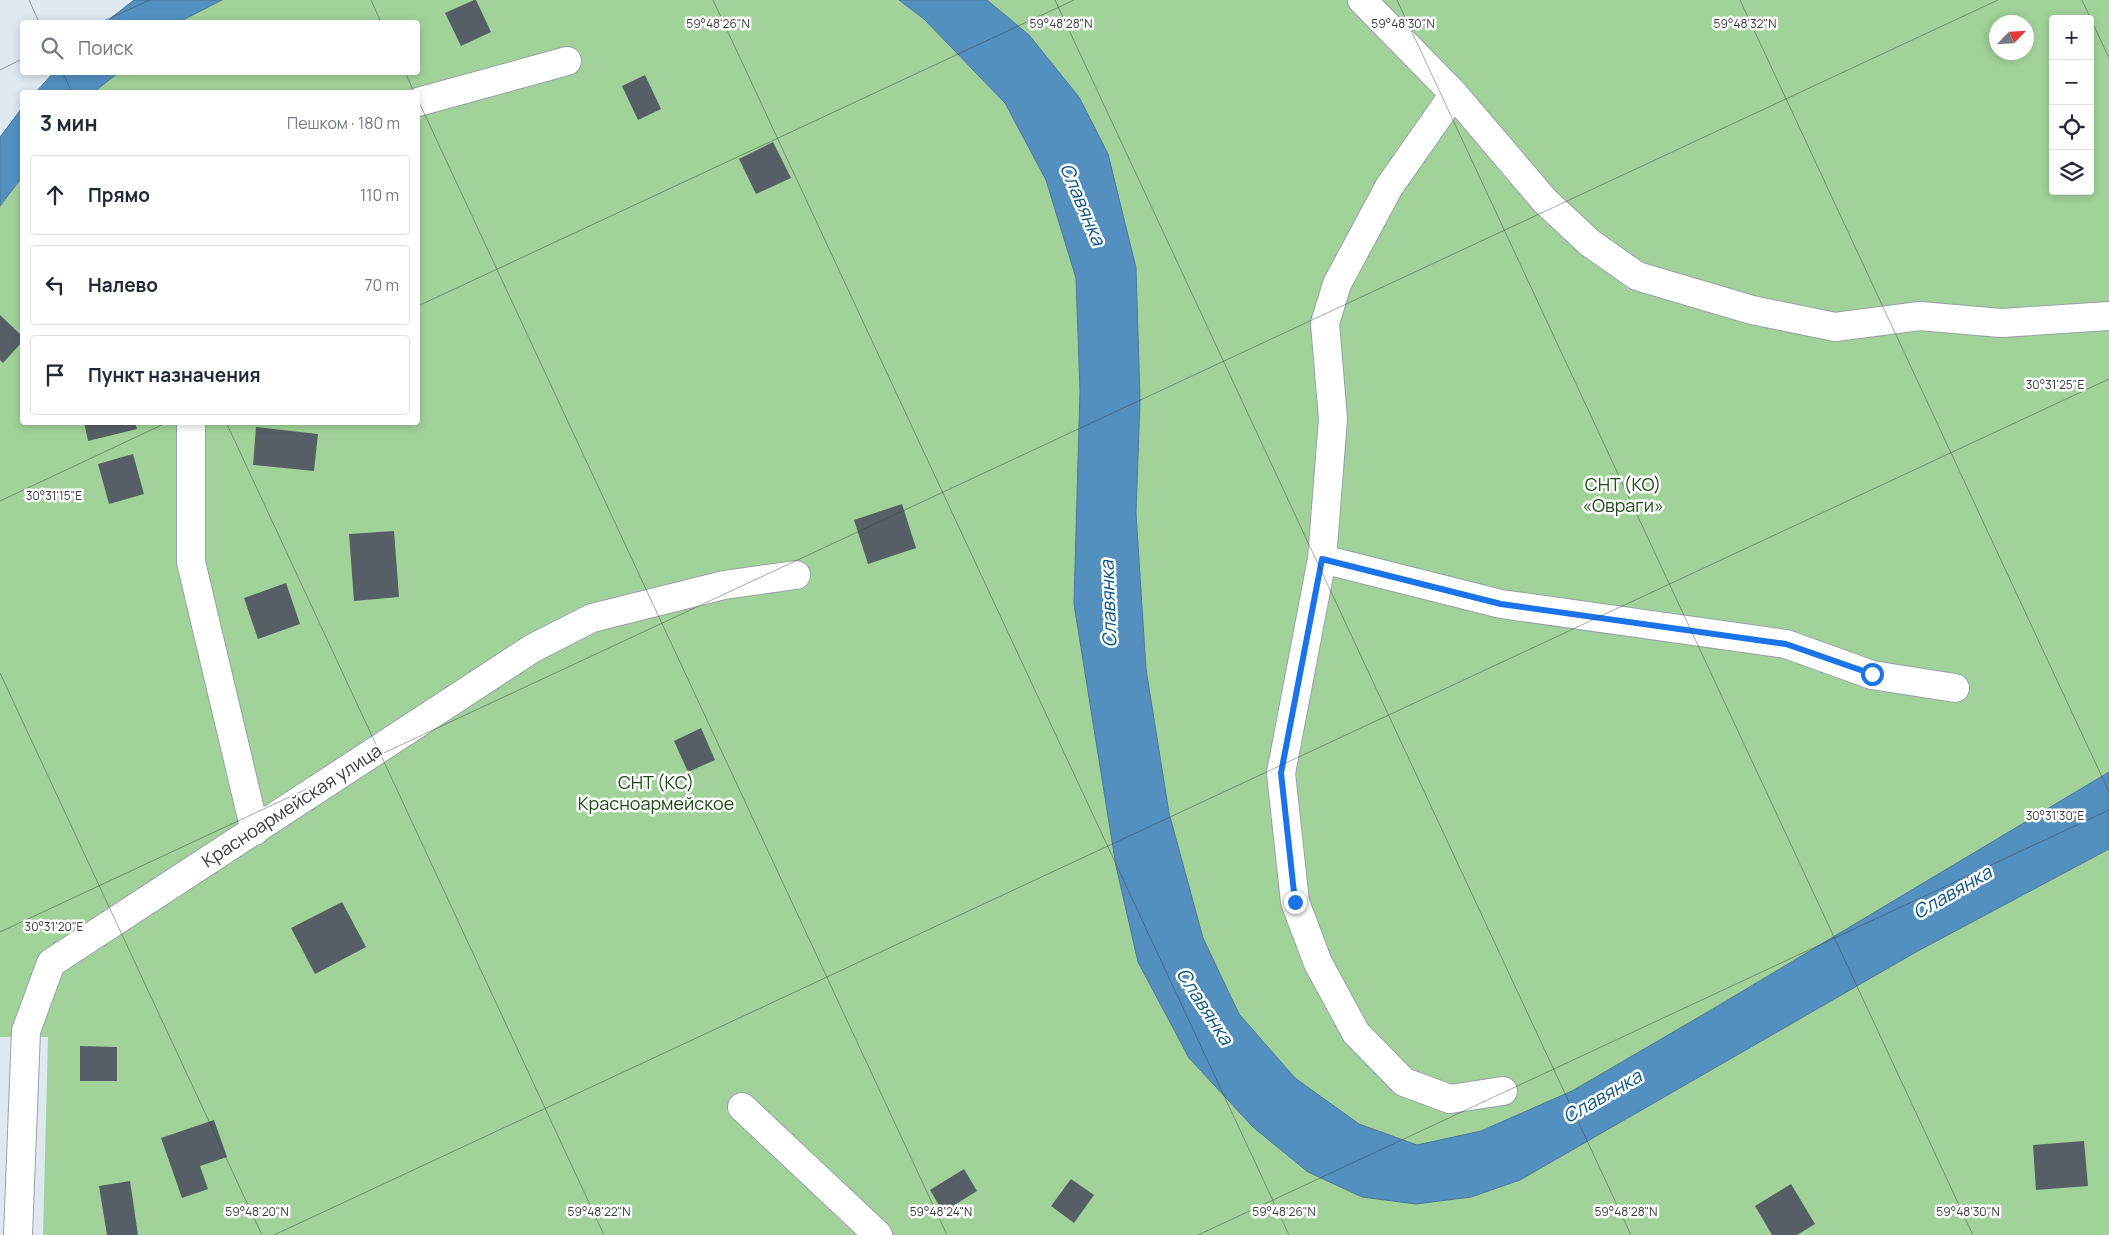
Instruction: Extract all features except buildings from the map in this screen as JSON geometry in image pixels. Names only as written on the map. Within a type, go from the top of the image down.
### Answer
[{"type":"street","points":[[1362,0],[1454,94],[1545,201],[1590,243],[1637,276],[1752,310],[1835,327],[1920,316],[2001,323],[2109,316]]},
{"type":"street","points":[[420,101],[567,61]]},
{"type":"street","points":[[1454,94],[1390,187],[1337,284],[1325,323],[1333,419],[1322,559],[1281,773],[1295,902],[1318,963],[1356,1033],[1404,1082],[1450,1099],[1503,1091]]},
{"type":"street","points":[[191,425],[191,562],[255,830]]},
{"type":"street","points":[[1322,559],[1501,604],[1786,644],[1872,674],[1954,688]]},
{"type":"street","name":"Красноармейская улица","points":[[18,1235],[26,1031],[51,963],[533,648],[592,618],[724,585],[796,575]]},
{"type":"street","points":[[742,1107],[878,1235]]},
{"type":"green space","name":"СНТ (КС) Красноармейское","points":[[222,0],[899,0],[924,19],[1005,103],[1046,180],[1076,278],[1080,391],[1138,962],[1189,1058],[1253,1127],[1416,1204],[1471,1197],[1520,1180],[1916,952],[2109,849],[2109,1235],[43,1235],[48,1037],[0,1037],[0,206],[20,180],[20,425],[420,425],[420,90],[97,90],[115,75],[420,75],[420,20],[183,20]]},
{"type":"green space","name":"СНТ (КО) «Овраги»","points":[[987,0],[2109,0],[2109,772],[1572,1091],[1481,1131],[1417,1145],[1359,1124],[1295,1078],[1239,1014],[1203,938],[1169,813],[1146,669],[1136,513],[1140,400],[1108,154],[1079,97],[1029,35]]},
{"type":"water","points":[[134,0],[222,0],[183,20],[109,20]]},
{"type":"water","name":"Славянка","points":[[899,0],[987,0],[1029,35],[1079,97],[1108,154],[1136,268],[1140,400],[1136,513],[1146,669],[1169,813],[1203,938],[1239,1014],[1295,1078],[1359,1124],[1417,1145],[1481,1131],[1572,1091],[2109,772],[2109,849],[1916,952],[1520,1180],[1471,1197],[1416,1204],[1362,1197],[1308,1172],[1253,1127],[1189,1058],[1138,962],[1116,866],[1074,604],[1080,391],[1076,278],[1046,180],[1005,103],[924,19]]},
{"type":"water","points":[[51,75],[115,75],[97,90],[38,90]]},
{"type":"water","points":[[20,111],[20,180],[0,206],[0,137]]},
{"type":"route","points":[[1295,902],[1281,773],[1322,559],[1501,604],[1786,644],[1872,674]]}]
